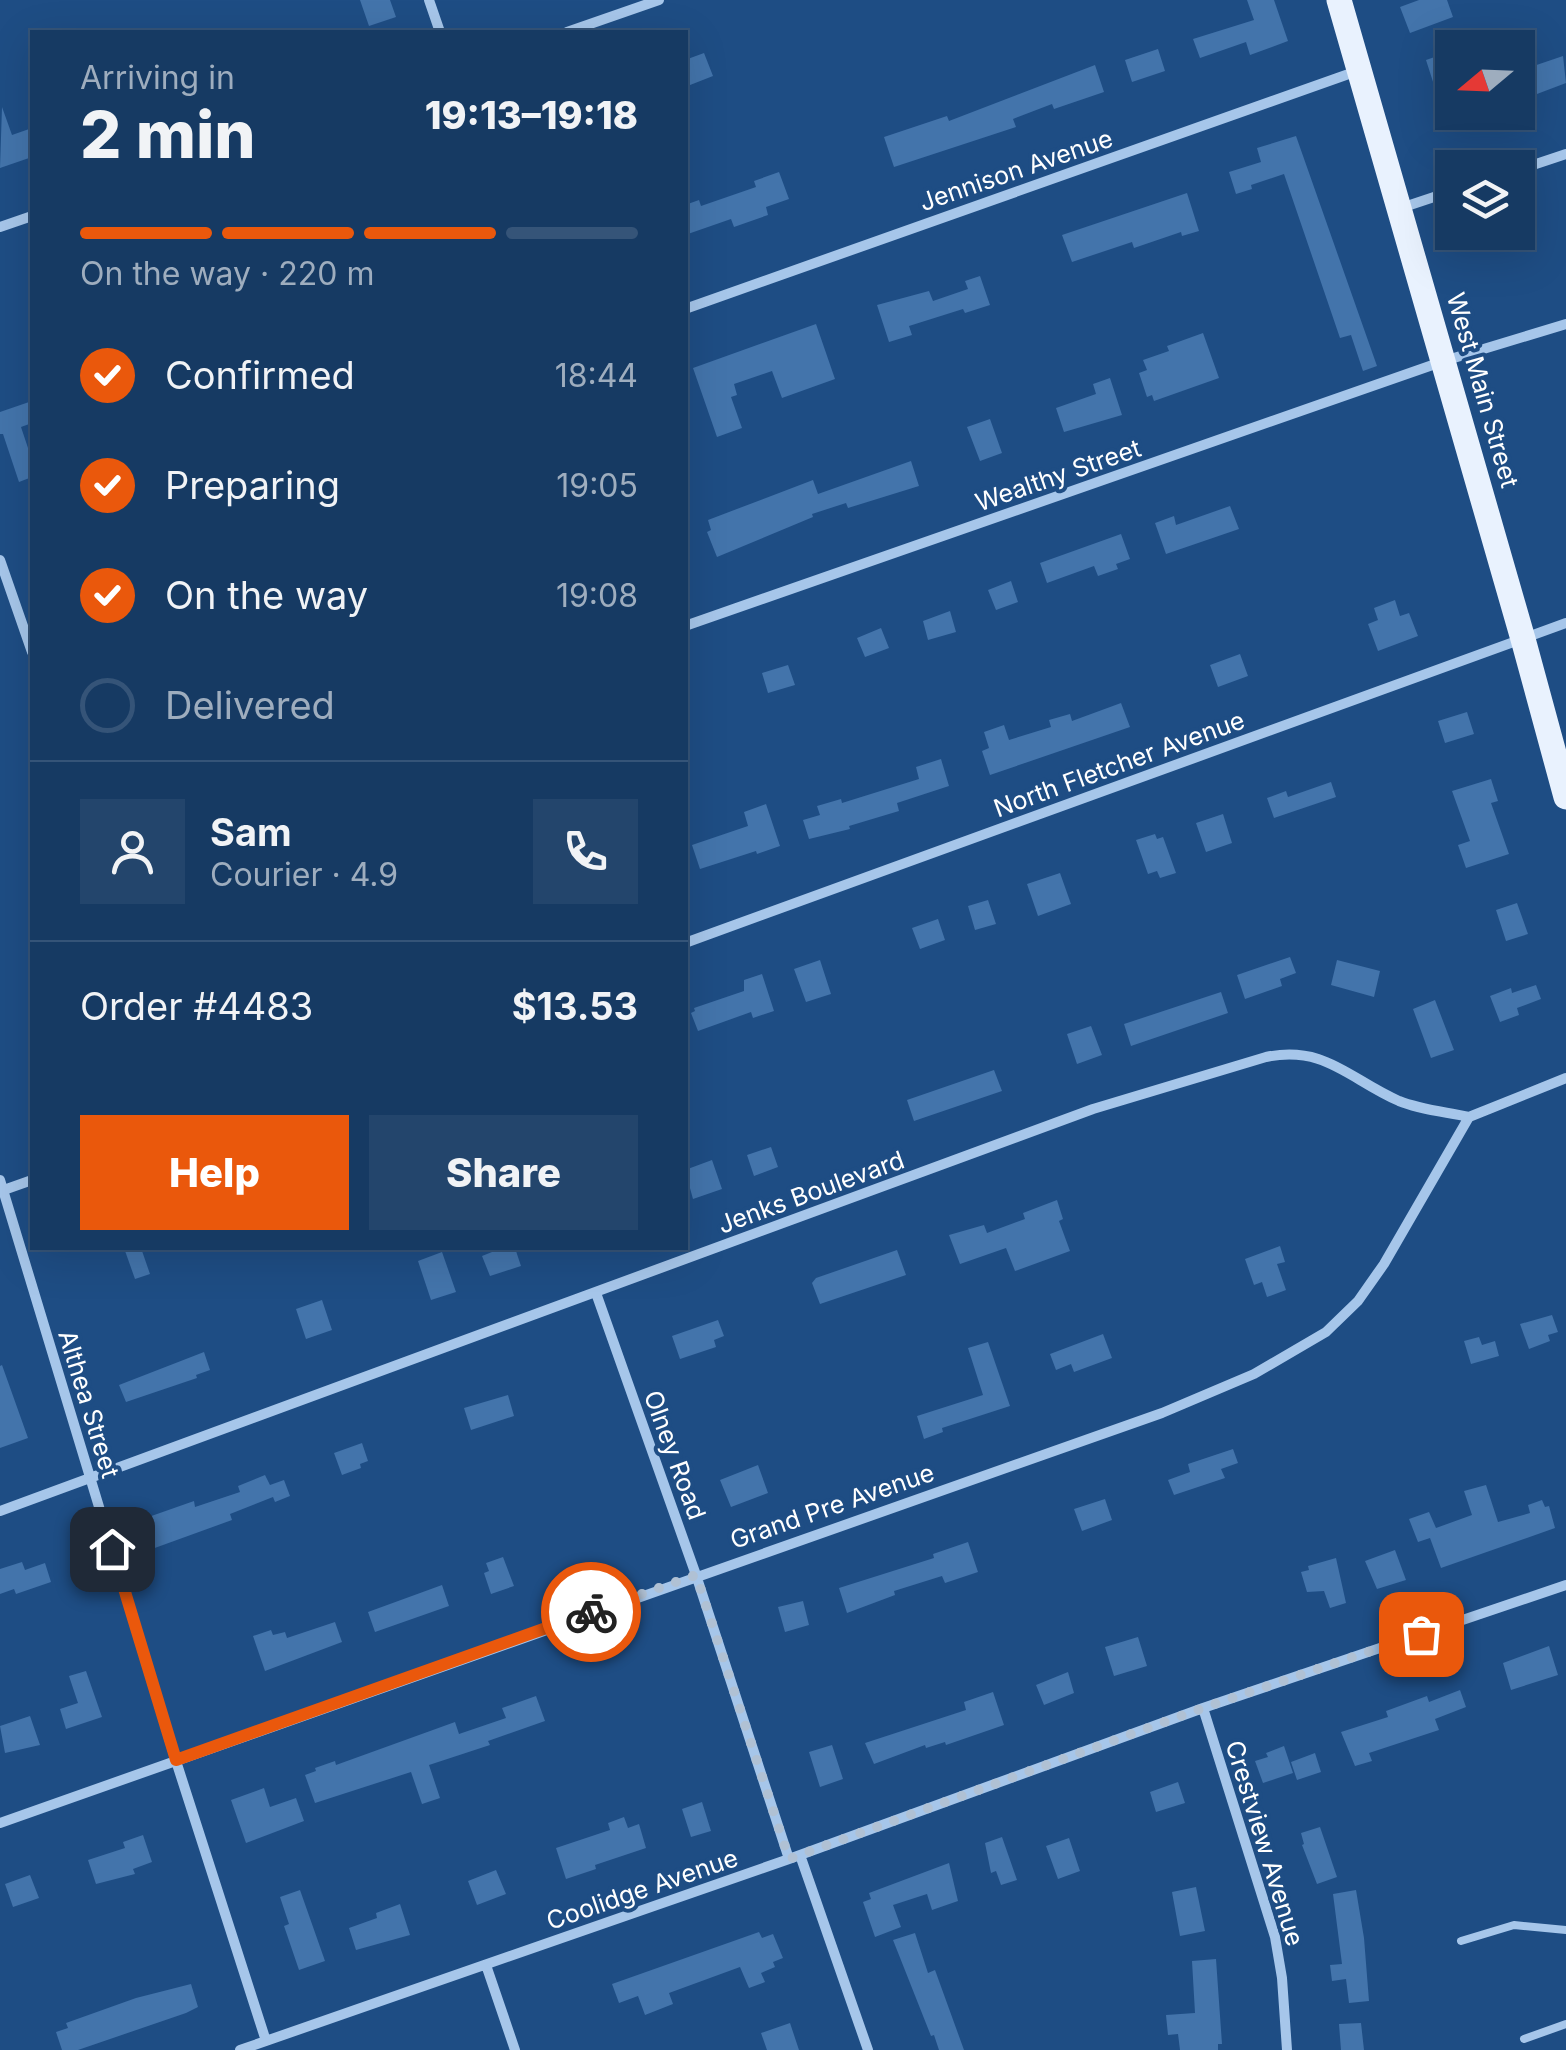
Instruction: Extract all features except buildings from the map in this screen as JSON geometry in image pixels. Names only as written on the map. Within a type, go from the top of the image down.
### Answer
[{"type":"main road","name":"West Main Street","points":[[1339,0],[1524,638],[1566,797]]},
{"type":"street","points":[[429,0],[439,30]]},
{"type":"street","points":[[574,30],[659,0]]},
{"type":"street","name":"Jennison Avenue","points":[[688,308],[1360,70]]},
{"type":"street","points":[[1535,164],[1566,154]]},
{"type":"street","points":[[1398,208],[1435,196]]},
{"type":"street","points":[[0,227],[30,217]]},
{"type":"street","name":"Wealthy Street","points":[[688,625],[1444,362],[1566,324]]},
{"type":"street","points":[[0,560],[30,646]]},
{"type":"street","name":"North Fletcher Avenue","points":[[688,942],[1566,623]]},
{"type":"street","name":"Jenks Boulevard","points":[[0,1511],[1094,1109],[1290,1052],[1330,1062],[1404,1103],[1470,1117]]},
{"type":"street","points":[[1470,1117],[1566,1078]]},
{"type":"street","name":"Grand Pre Avenue","points":[[0,1823],[1227,1387],[1326,1332],[1358,1302],[1470,1117]]},
{"type":"street","points":[[1,1187],[30,1180]]},
{"type":"street","name":"Althea Street","points":[[1,1187],[266,2041]]},
{"type":"street","name":"Olney Road","points":[[596,1293],[794,1857],[868,2050]]},
{"type":"street","name":"Coolidge Avenue","points":[[240,2050],[794,1857],[1203,1708],[1566,1584]]},
{"type":"street","name":"Crestview Avenue","points":[[1203,1708],[1275,1937],[1286,2050]]},
{"type":"street","points":[[486,1965],[515,2050]]},
{"type":"lane","points":[[1462,1941],[1514,1924],[1566,1930]]},
{"type":"lane","points":[[1524,2039],[1566,2024]]},
{"type":"way so far","points":[[591,1612],[696,1575],[789,1859],[1203,1708],[1421,1634]]},
{"type":"route","points":[[112,1549],[176,1760],[591,1612]]}]
